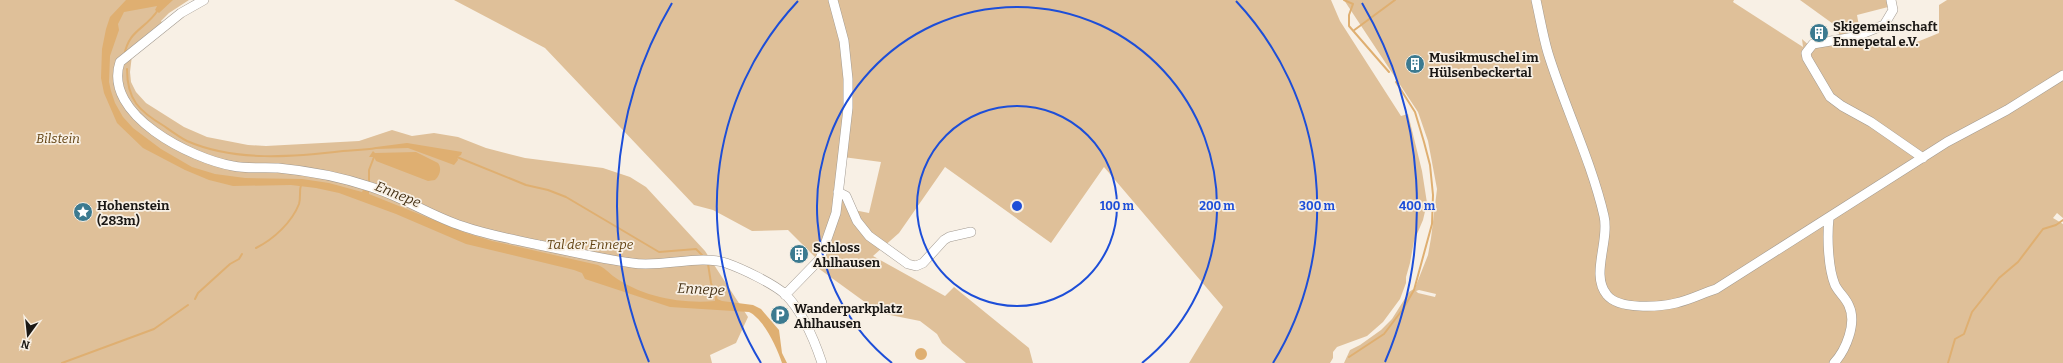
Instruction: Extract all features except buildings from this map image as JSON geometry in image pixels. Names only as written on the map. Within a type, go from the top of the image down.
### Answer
[{"type":"street","points":[[204,0],[181,13],[120,62],[117,71],[119,84],[132,111],[148,127],[177,146],[214,161],[234,167],[275,168],[311,172],[367,186],[462,226],[488,234],[634,264],[674,264],[713,260],[726,263],[785,295],[800,315],[810,333],[822,363]]},
{"type":"street","points":[[785,295],[820,259],[836,213],[848,108],[848,79],[844,41],[833,0]]},
{"type":"street","points":[[1536,0],[1548,52],[1594,179],[1605,218],[1605,247],[1598,278],[1607,295],[1617,302],[1634,306],[1676,303],[1716,289],[1947,142],[2007,110],[2063,75]]},
{"type":"street","points":[[1891,0],[1894,10],[1884,25],[1854,37],[1813,44],[1806,53],[1807,58],[1830,97],[1871,122],[1923,158]]},
{"type":"street","points":[[838,192],[846,196],[857,221],[870,236],[908,264],[916,266],[923,263],[944,240],[949,237],[971,232]]},
{"type":"street","points":[[1829,218],[1829,250],[1834,281],[1851,311],[1850,327],[1844,349],[1834,363]]},
{"type":"green space","points":[[0,0],[189,0],[169,13],[161,21],[163,24],[133,47],[130,72],[131,82],[136,92],[146,103],[184,127],[207,137],[248,145],[266,146],[359,141],[392,130],[412,136],[434,133],[458,137],[486,148],[525,158],[603,168],[630,177],[646,187],[705,251],[748,317],[736,343],[710,355],[712,363],[0,363]]},
{"type":"green space","points":[[454,0],[1331,0],[1340,21],[1401,116],[1408,114],[1422,171],[1427,203],[1423,220],[1414,241],[1406,283],[1400,299],[1383,322],[1367,336],[1337,347],[1333,352],[1333,358],[1330,363],[1189,363],[1223,307],[1104,167],[1051,243],[945,167],[899,233],[873,256],[945,296],[954,287],[1029,348],[1033,363],[966,363],[942,343],[937,334],[920,321],[880,313],[818,268],[816,258],[788,230],[752,231],[713,210],[694,205],[545,48]],"holes":[[[843,157],[881,162],[869,213],[854,210],[840,189]]]},
{"type":"green space","points":[[1344,0],[1734,0],[1733,2],[1803,47],[1802,39],[1812,48],[1842,41],[1836,26],[1800,0],[1890,0],[1892,6],[1857,15],[1861,37],[1870,43],[1889,47],[1909,44],[1939,33],[1939,5],[1947,0],[2063,0],[2063,218],[2057,213],[2053,218],[2063,224],[2063,363],[1344,363],[1350,350],[1360,345],[1381,330],[1392,319],[1409,292],[1415,288],[1428,255],[1437,189],[1428,141],[1418,112]],"holes":[[[1419,290],[1436,294],[1435,297],[1418,293],[1416,291]]]},
{"type":"shaded area","points":[[126,0],[173,0],[159,13],[155,10],[157,6],[124,12],[118,24],[119,30],[110,56],[109,82],[115,103],[123,117],[133,128],[161,149],[192,167],[215,174],[245,178],[302,179],[329,183],[362,192],[363,190],[369,191],[369,194],[466,233],[492,241],[598,265],[624,283],[662,298],[702,302],[715,301],[715,298],[722,301],[753,305],[761,309],[779,330],[782,353],[787,363],[782,363],[765,327],[749,312],[670,307],[585,279],[582,273],[574,270],[466,244],[396,214],[339,193],[291,185],[233,186],[209,180],[185,170],[143,148],[117,123],[104,93],[101,78],[102,49],[106,29],[110,17]]},
{"type":"shaded area","points":[[407,143],[462,152],[461,155],[457,157],[458,160],[454,165],[408,148],[376,149],[376,147]]},
{"type":"shaded area","points":[[373,151],[375,153],[416,152],[438,163],[440,167],[439,174],[435,180],[428,181],[376,161],[374,157],[369,157]]},
{"type":"shaded area","points":[[919,348],[923,348],[927,354],[923,360],[919,360],[915,356],[915,352]]},
{"type":"waterway","points":[[1344,0],[1353,4],[1349,15],[1349,26],[1389,72]]},
{"type":"waterway","points":[[1353,31],[1395,0]]},
{"type":"waterway","points":[[124,56],[126,47],[130,40],[158,10]]},
{"type":"waterway","points":[[127,69],[129,89],[132,97],[141,110],[181,138],[205,148],[244,155],[264,156],[304,155],[376,148]]},
{"type":"waterway","points":[[1349,357],[1384,334],[1403,309],[1414,290],[1432,224],[1433,195],[1430,165],[1415,112],[1396,82]]},
{"type":"waterway","points":[[369,183],[369,170],[374,157]]},
{"type":"waterway","points":[[457,157],[526,185],[548,190],[566,197],[659,252],[696,249],[704,257]]},
{"type":"waterway","points":[[256,248],[276,235],[292,217],[299,204],[301,185]]},
{"type":"waterway","points":[[1948,363],[1955,339],[1964,334],[1972,312],[1999,278],[2018,262],[2043,229],[2056,225],[2063,220]]},
{"type":"waterway","points":[[195,299],[198,293],[230,264],[239,259],[242,254]]},
{"type":"waterway","name":"Ennepe","points":[[708,264],[711,283],[717,300]]},
{"type":"waterway","points":[[62,363],[154,329],[188,305]]},
{"type":"place","name":"Skigemeinschaft Ennepetal e.V.","points":[[1819,33]]},
{"type":"place","name":"Musikmuschel im Hülsenbeckertal","points":[[1415,64]]},
{"type":"place","name":"Hohenstein (283m)","points":[[83,212]]},
{"type":"place","name":"Schloss Ahlhausen","points":[[799,254]]},
{"type":"place","name":"Wanderparkplatz Ahlhausen","points":[[780,315]]},
{"type":"park label","name":"Bilstein","points":[[58,138]]},
{"type":"park label","name":"Tal der Ennepe","points":[[590,244]]}]
